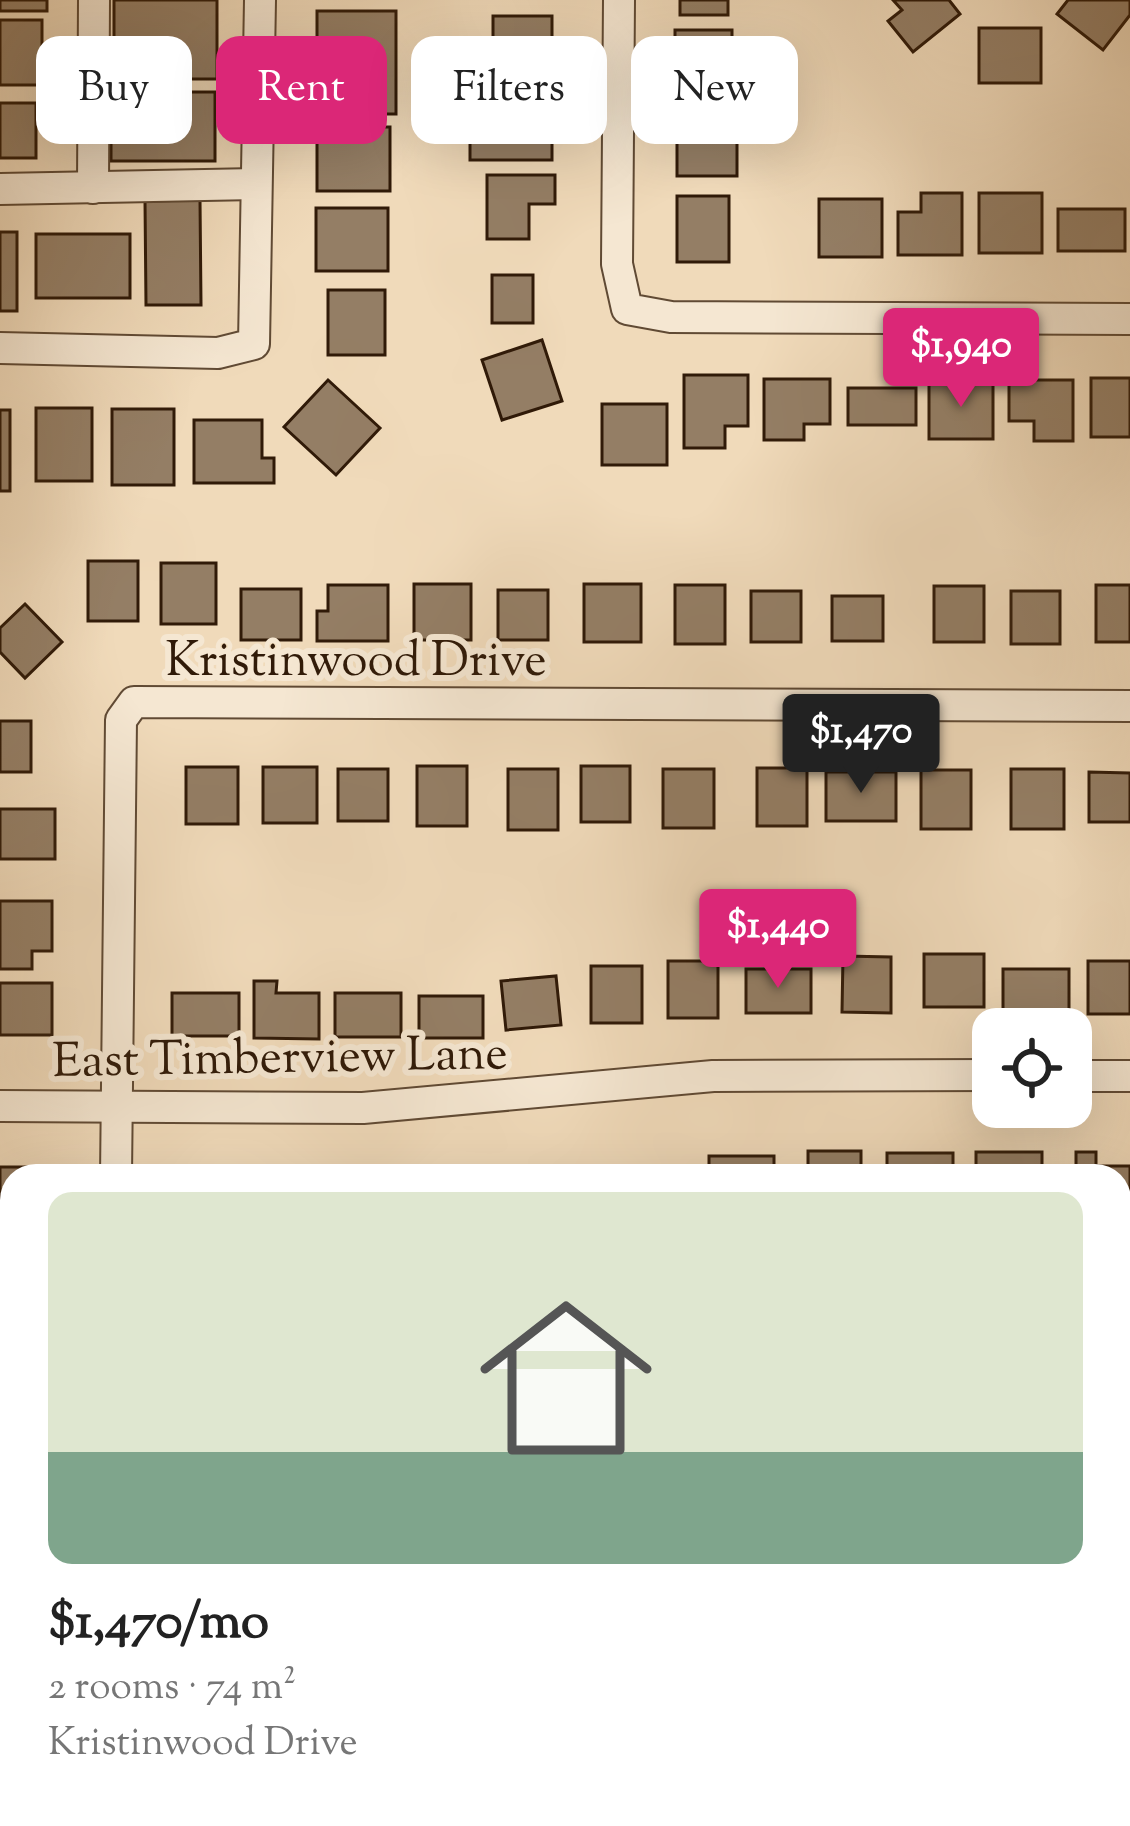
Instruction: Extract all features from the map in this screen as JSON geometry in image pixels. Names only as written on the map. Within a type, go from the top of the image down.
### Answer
[{"type":"street","points":[[93,188],[94,0]]},
{"type":"street","points":[[0,348],[218,353],[254,344],[260,0]]},
{"type":"street","points":[[620,0],[617,264],[627,309],[671,317],[1130,319]]},
{"type":"street","points":[[0,189],[256,184]]},
{"type":"street","name":"Kristinwood Drive","points":[[116,1164],[121,720],[134,702],[1130,706]]},
{"type":"street","name":"East Timberview Lane","points":[[0,1106],[363,1108],[713,1076],[972,1075]]},
{"type":"street","points":[[1092,1076],[1130,1076]]},
{"type":"building","points":[[0,0],[47,0],[47,11],[0,11]]},
{"type":"building","points":[[114,0],[217,0],[216,79],[192,79],[192,36],[114,36]]},
{"type":"building","points":[[680,0],[728,0],[728,15],[680,15]]},
{"type":"building","points":[[893,0],[949,0],[960,14],[913,52],[888,21],[902,10]]},
{"type":"building","points":[[1068,0],[1130,0],[1130,15],[1103,50],[1057,14]]},
{"type":"building","points":[[317,11],[396,11],[396,114],[387,114],[387,36],[317,36]]},
{"type":"building","points":[[493,16],[552,16],[552,36],[493,36]]},
{"type":"building","points":[[0,20],[42,20],[42,36],[36,36],[36,85],[0,85]]},
{"type":"building","points":[[979,28],[1041,28],[1041,83],[979,83]]},
{"type":"building","points":[[675,30],[732,30],[732,36],[675,36]]},
{"type":"building","points":[[192,92],[215,92],[215,161],[111,161],[111,144],[192,144]]},
{"type":"building","points":[[0,103],[36,103],[36,158],[0,158]]},
{"type":"building","points":[[390,127],[390,191],[317,191],[317,144],[387,144]]},
{"type":"building","points":[[470,144],[552,144],[552,160],[470,160]]},
{"type":"building","points":[[677,144],[737,144],[737,176],[677,176]]},
{"type":"building","points":[[487,175],[555,175],[555,204],[529,204],[529,239],[487,239]]},
{"type":"building","points":[[921,193],[962,193],[962,255],[898,255],[898,212],[921,212]]},
{"type":"building","points":[[979,193],[1042,193],[1042,253],[979,253]]},
{"type":"building","points":[[677,196],[729,196],[729,262],[677,262]]},
{"type":"building","points":[[819,199],[882,199],[882,257],[819,257]]},
{"type":"building","points":[[200,200],[201,305],[146,305],[145,201]]},
{"type":"building","points":[[316,208],[388,208],[388,271],[316,271]]},
{"type":"building","points":[[1058,209],[1125,209],[1125,251],[1058,251]]},
{"type":"building","points":[[0,232],[17,232],[17,311],[0,311]]},
{"type":"building","points":[[36,234],[130,234],[130,298],[36,298]]},
{"type":"building","points":[[492,275],[533,275],[533,323],[492,323]]},
{"type":"building","points":[[328,290],[385,290],[385,355],[328,355]]},
{"type":"building","points":[[542,340],[562,401],[502,420],[482,360]]},
{"type":"building","points":[[684,375],[748,375],[748,426],[725,426],[725,448],[684,448]]},
{"type":"building","points":[[1091,378],[1130,378],[1130,437],[1091,437]]},
{"type":"building","points":[[764,379],[830,379],[830,424],[804,424],[804,440],[764,440]]},
{"type":"building","points":[[328,380],[380,428],[336,475],[284,427]]},
{"type":"building","points":[[1009,380],[1073,380],[1073,441],[1034,441],[1034,421],[1009,421]]},
{"type":"building","points":[[929,382],[993,382],[993,439],[929,439]]},
{"type":"building","points":[[848,388],[916,388],[916,425],[848,425]]},
{"type":"building","points":[[602,404],[667,404],[667,465],[602,465]]},
{"type":"building","points":[[36,408],[92,408],[92,481],[36,481]]},
{"type":"building","points":[[112,409],[174,409],[174,485],[112,485]]},
{"type":"building","points":[[0,410],[10,410],[10,491],[0,491]]},
{"type":"building","points":[[194,420],[262,420],[262,458],[274,458],[274,483],[194,483]]},
{"type":"building","points":[[88,561],[138,561],[138,621],[88,621]]},
{"type":"building","points":[[161,563],[216,563],[216,624],[161,624]]},
{"type":"building","points":[[414,584],[471,584],[471,640],[414,640]]},
{"type":"building","points":[[584,584],[641,584],[641,642],[584,642]]},
{"type":"building","points":[[328,585],[388,585],[388,641],[317,641],[317,611],[328,611]]},
{"type":"building","points":[[675,585],[725,585],[725,644],[675,644]]},
{"type":"building","points":[[1096,585],[1130,585],[1130,642],[1096,642]]},
{"type":"building","points":[[934,586],[984,586],[984,642],[934,642]]},
{"type":"building","points":[[241,589],[301,589],[301,640],[241,640]]},
{"type":"building","points":[[498,590],[548,590],[548,640],[498,640]]},
{"type":"building","points":[[751,591],[801,591],[801,642],[751,642]]},
{"type":"building","points":[[1011,591],[1060,591],[1060,644],[1011,644]]},
{"type":"building","points":[[832,596],[883,596],[883,641],[832,641]]},
{"type":"building","points":[[25,604],[62,642],[25,678],[0,652],[0,628]]},
{"type":"building","points":[[0,721],[31,721],[31,772],[0,772]]},
{"type":"building","points":[[417,766],[467,766],[467,826],[417,826]]},
{"type":"building","points":[[581,766],[630,766],[630,822],[581,822]]},
{"type":"building","points":[[186,767],[238,767],[238,824],[186,824]]},
{"type":"building","points":[[263,767],[317,767],[317,823],[263,823]]},
{"type":"building","points":[[757,768],[807,768],[807,826],[757,826]]},
{"type":"building","points":[[338,769],[388,769],[388,821],[338,821]]},
{"type":"building","points":[[508,769],[558,769],[558,830],[508,830]]},
{"type":"building","points":[[663,769],[714,769],[714,828],[663,828]]},
{"type":"building","points":[[1011,769],[1064,769],[1064,829],[1011,829]]},
{"type":"building","points":[[921,770],[971,770],[971,829],[921,829]]},
{"type":"building","points":[[826,772],[896,772],[896,821],[826,821]]},
{"type":"building","points":[[1089,772],[1130,773],[1130,822],[1089,822]]},
{"type":"building","points":[[0,809],[55,809],[55,859],[0,859]]},
{"type":"building","points":[[0,901],[52,901],[52,951],[32,951],[32,969],[0,969]]},
{"type":"building","points":[[924,954],[984,954],[984,1007],[924,1007]]},
{"type":"building","points":[[843,956],[891,957],[891,1013],[842,1012]]},
{"type":"building","points":[[668,961],[718,961],[718,1018],[668,1018]]},
{"type":"building","points":[[1088,961],[1130,961],[1130,1014],[1092,1014]]},
{"type":"building","points":[[591,966],[642,966],[642,1023],[591,1023]]},
{"type":"building","points":[[746,969],[811,969],[811,1013],[746,1013]]},
{"type":"building","points":[[1003,969],[1069,969],[1069,1008],[1003,1008]]},
{"type":"building","points":[[556,976],[561,1025],[506,1030],[501,981]]},
{"type":"building","points":[[254,981],[277,981],[276,993],[319,993],[319,1039],[254,1038]]},
{"type":"building","points":[[0,983],[52,983],[52,1035],[0,1035]]},
{"type":"building","points":[[172,993],[239,993],[239,1036],[172,1036]]},
{"type":"building","points":[[335,993],[401,993],[401,1037],[335,1037]]},
{"type":"building","points":[[419,996],[483,996],[483,1038],[419,1038]]},
{"type":"building","points":[[808,1151],[861,1151],[861,1164],[808,1164]]},
{"type":"building","points":[[976,1152],[1042,1152],[1042,1164],[976,1164]]},
{"type":"building","points":[[1076,1152],[1096,1152],[1096,1164],[1076,1164]]},
{"type":"building","points":[[887,1153],[953,1153],[953,1164],[887,1164]]},
{"type":"building","points":[[709,1156],[774,1156],[774,1164],[709,1164]]}]
